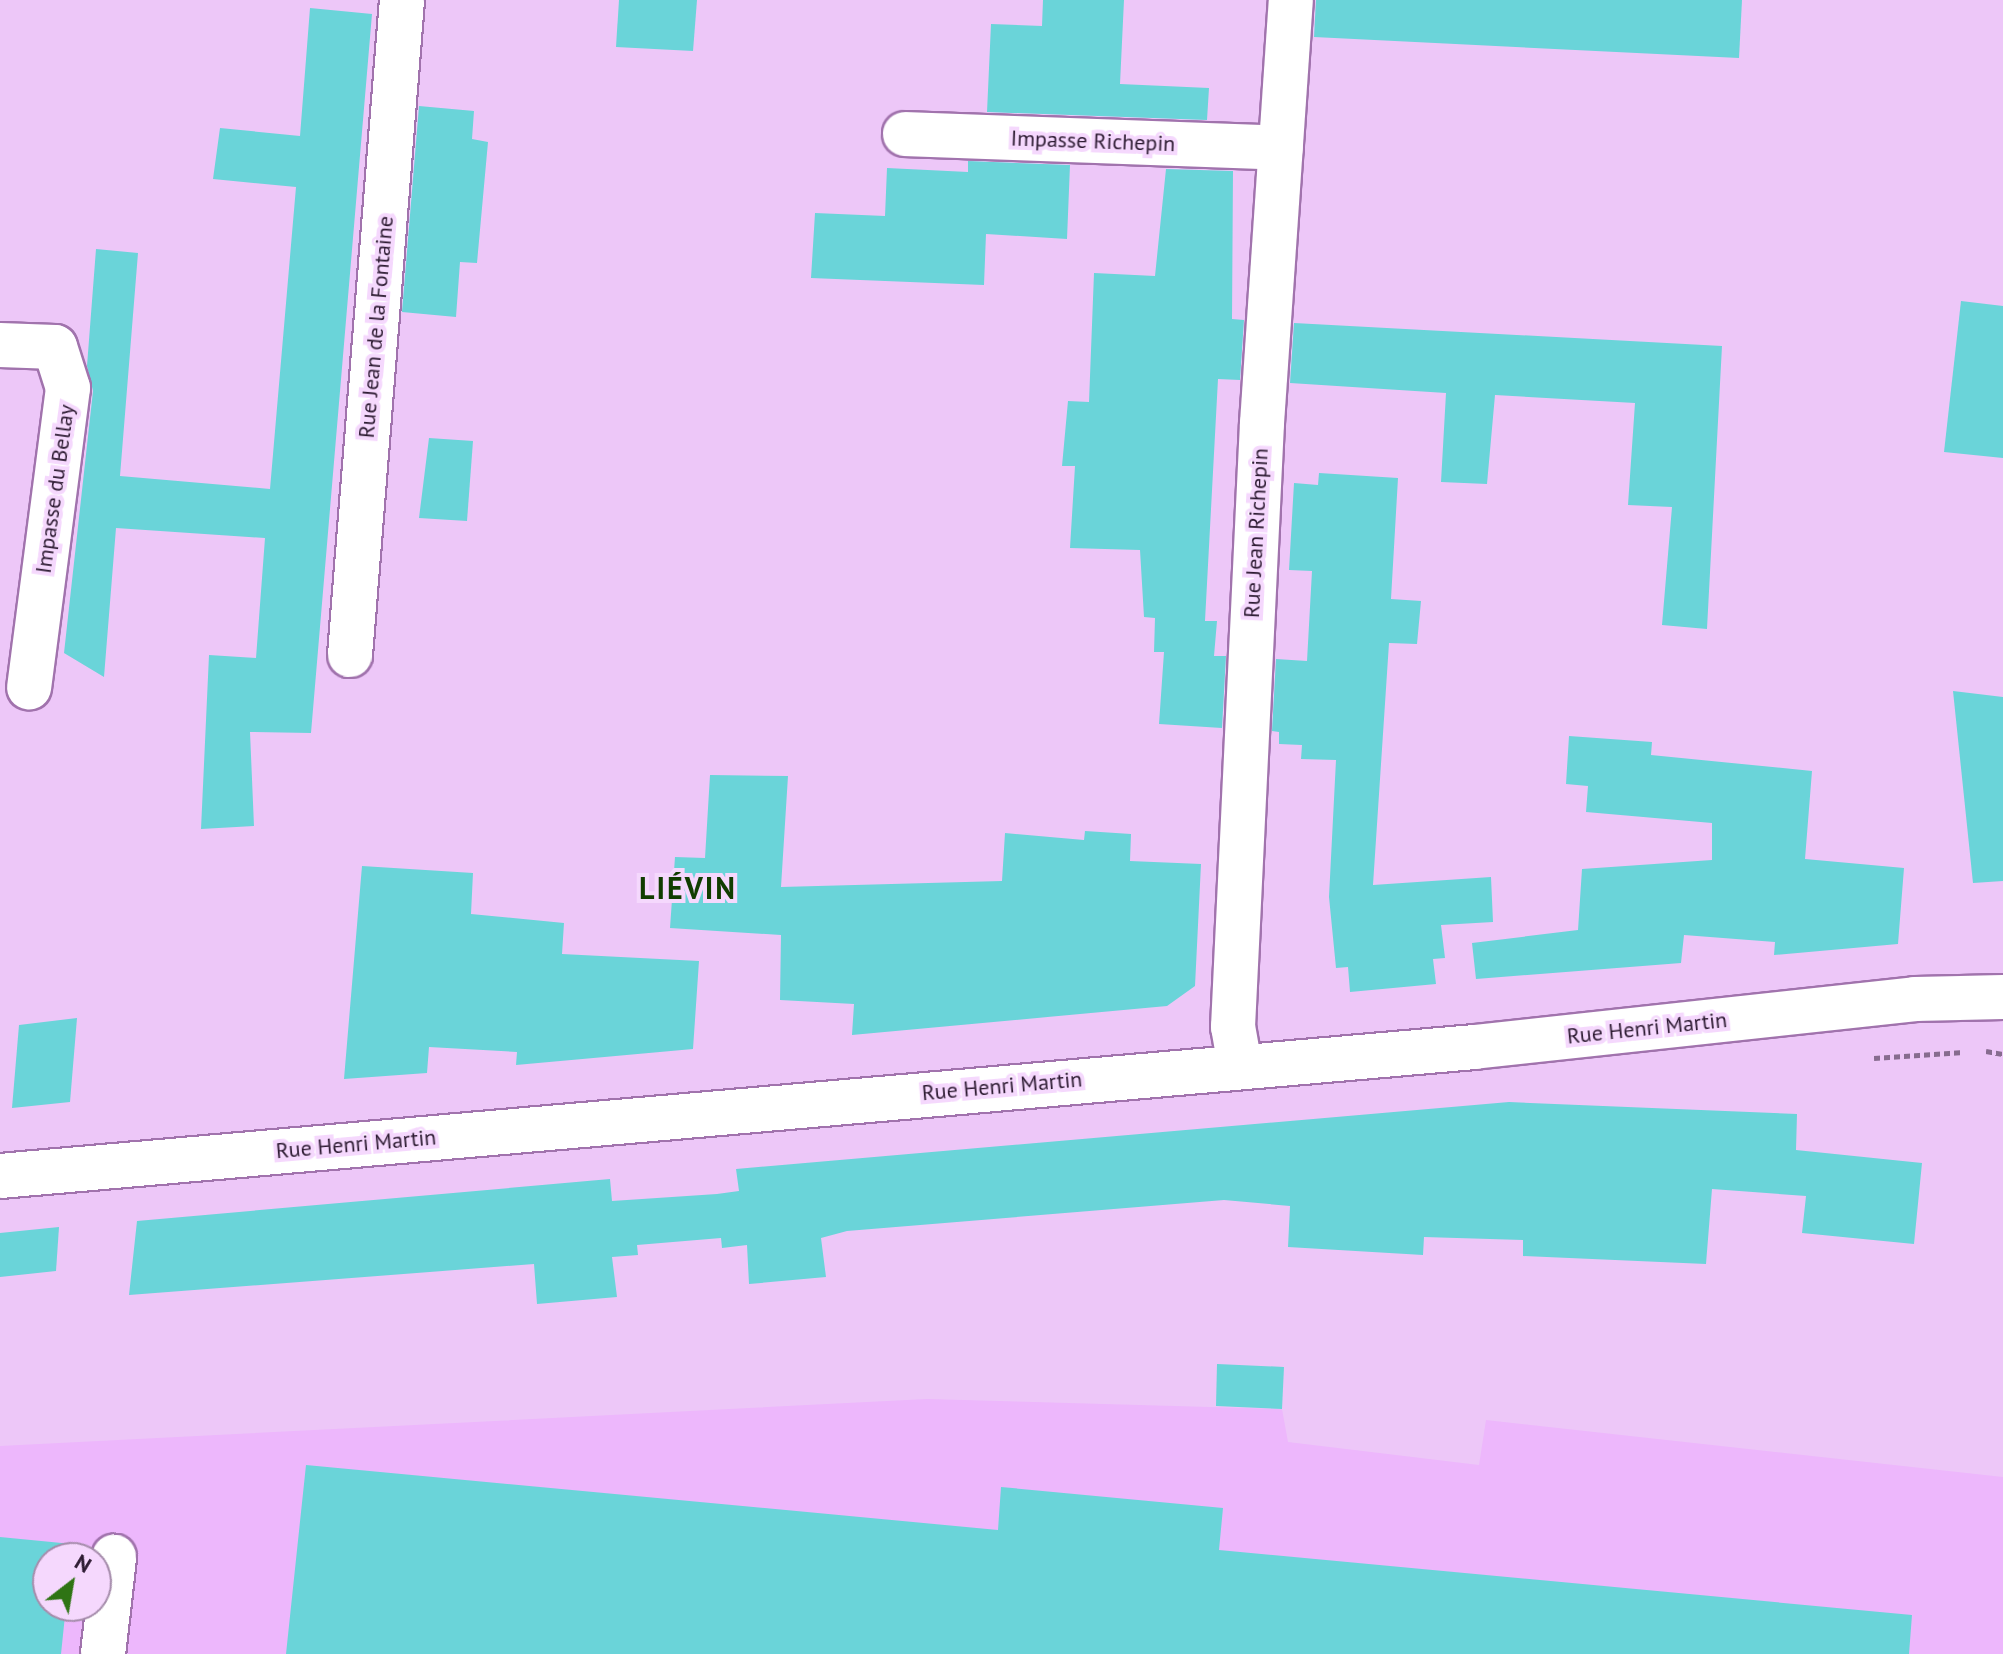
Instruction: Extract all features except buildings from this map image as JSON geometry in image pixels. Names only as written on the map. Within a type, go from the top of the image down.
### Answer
[{"type":"street","name":"Rue Jean de la Fontaine","points":[[350,655],[402,0]]},
{"type":"street","name":"Rue Jean Richepin","points":[[1240,1066],[1234,1011],[1291,0]]},
{"type":"street","name":"Impasse Richepin","points":[[905,134],[1281,148]]},
{"type":"street","name":"Impasse du Bellay","points":[[0,345],[55,347],[68,388],[29,687]]},
{"type":"street","name":"Rue Henri Martin","points":[[0,1176],[1240,1066],[1915,999],[2003,997]]},
{"type":"street","points":[[103,1654],[114,1557]]},
{"type":"path","points":[[1985,1051],[2003,1054]]},
{"type":"shaded area","points":[[927,1399],[1282,1409],[1288,1442],[1479,1465],[1486,1420],[2003,1477],[2003,1654],[0,1654],[0,1446]]},
{"type":"district","name":"LIÉVIN","points":[[688,888]]}]
